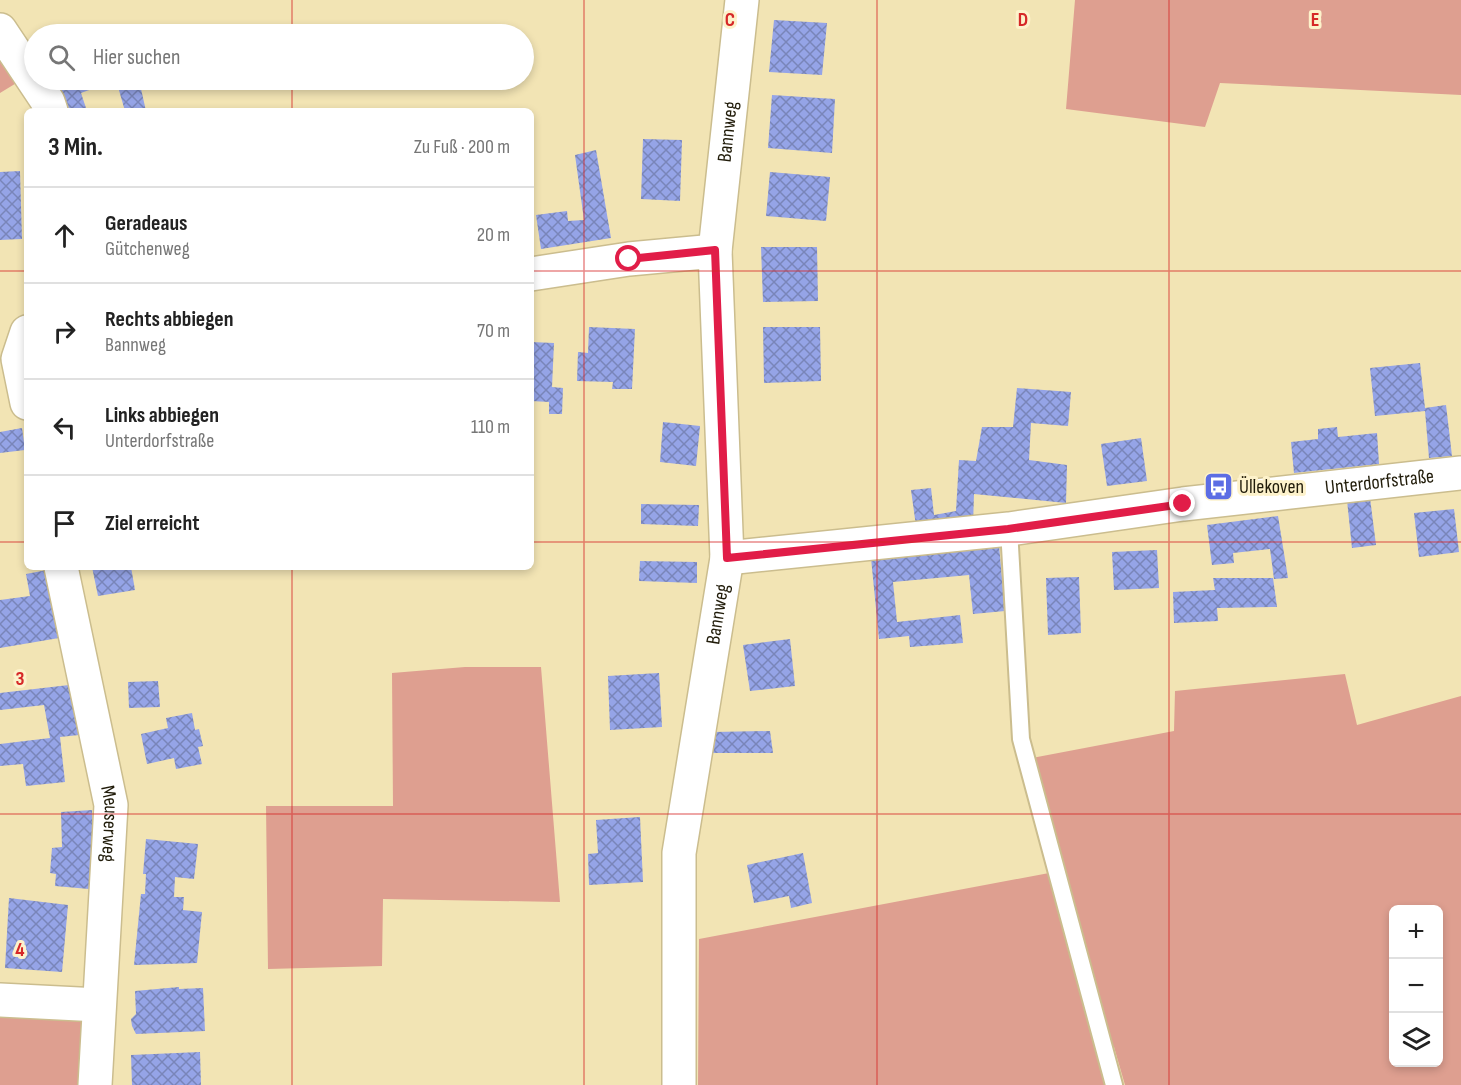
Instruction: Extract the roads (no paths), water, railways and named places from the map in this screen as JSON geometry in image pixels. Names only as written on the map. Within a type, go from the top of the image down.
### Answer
[{"type":"street","name":"Bannweg","points":[[679,1085],[679,853],[727,558],[715,250],[742,0]]},
{"type":"street","points":[[0,30],[24,66]]},
{"type":"street","points":[[40,90],[50,108]]},
{"type":"street","points":[[534,274],[629,259],[715,250]]},
{"type":"street","points":[[18,352],[24,386]]},
{"type":"street","name":"Unterdorfstraße","points":[[727,558],[1008,529],[1183,504],[1461,473]]},
{"type":"street","name":"Meuserweg","points":[[62,570],[111,805],[95,1085]]},
{"type":"street","points":[[0,1000],[99,1005]]},
{"type":"lane","points":[[1008,529],[1021,739],[1114,1085]]},
{"type":"place","name":"Üllekoven","points":[[1218,487]]}]
